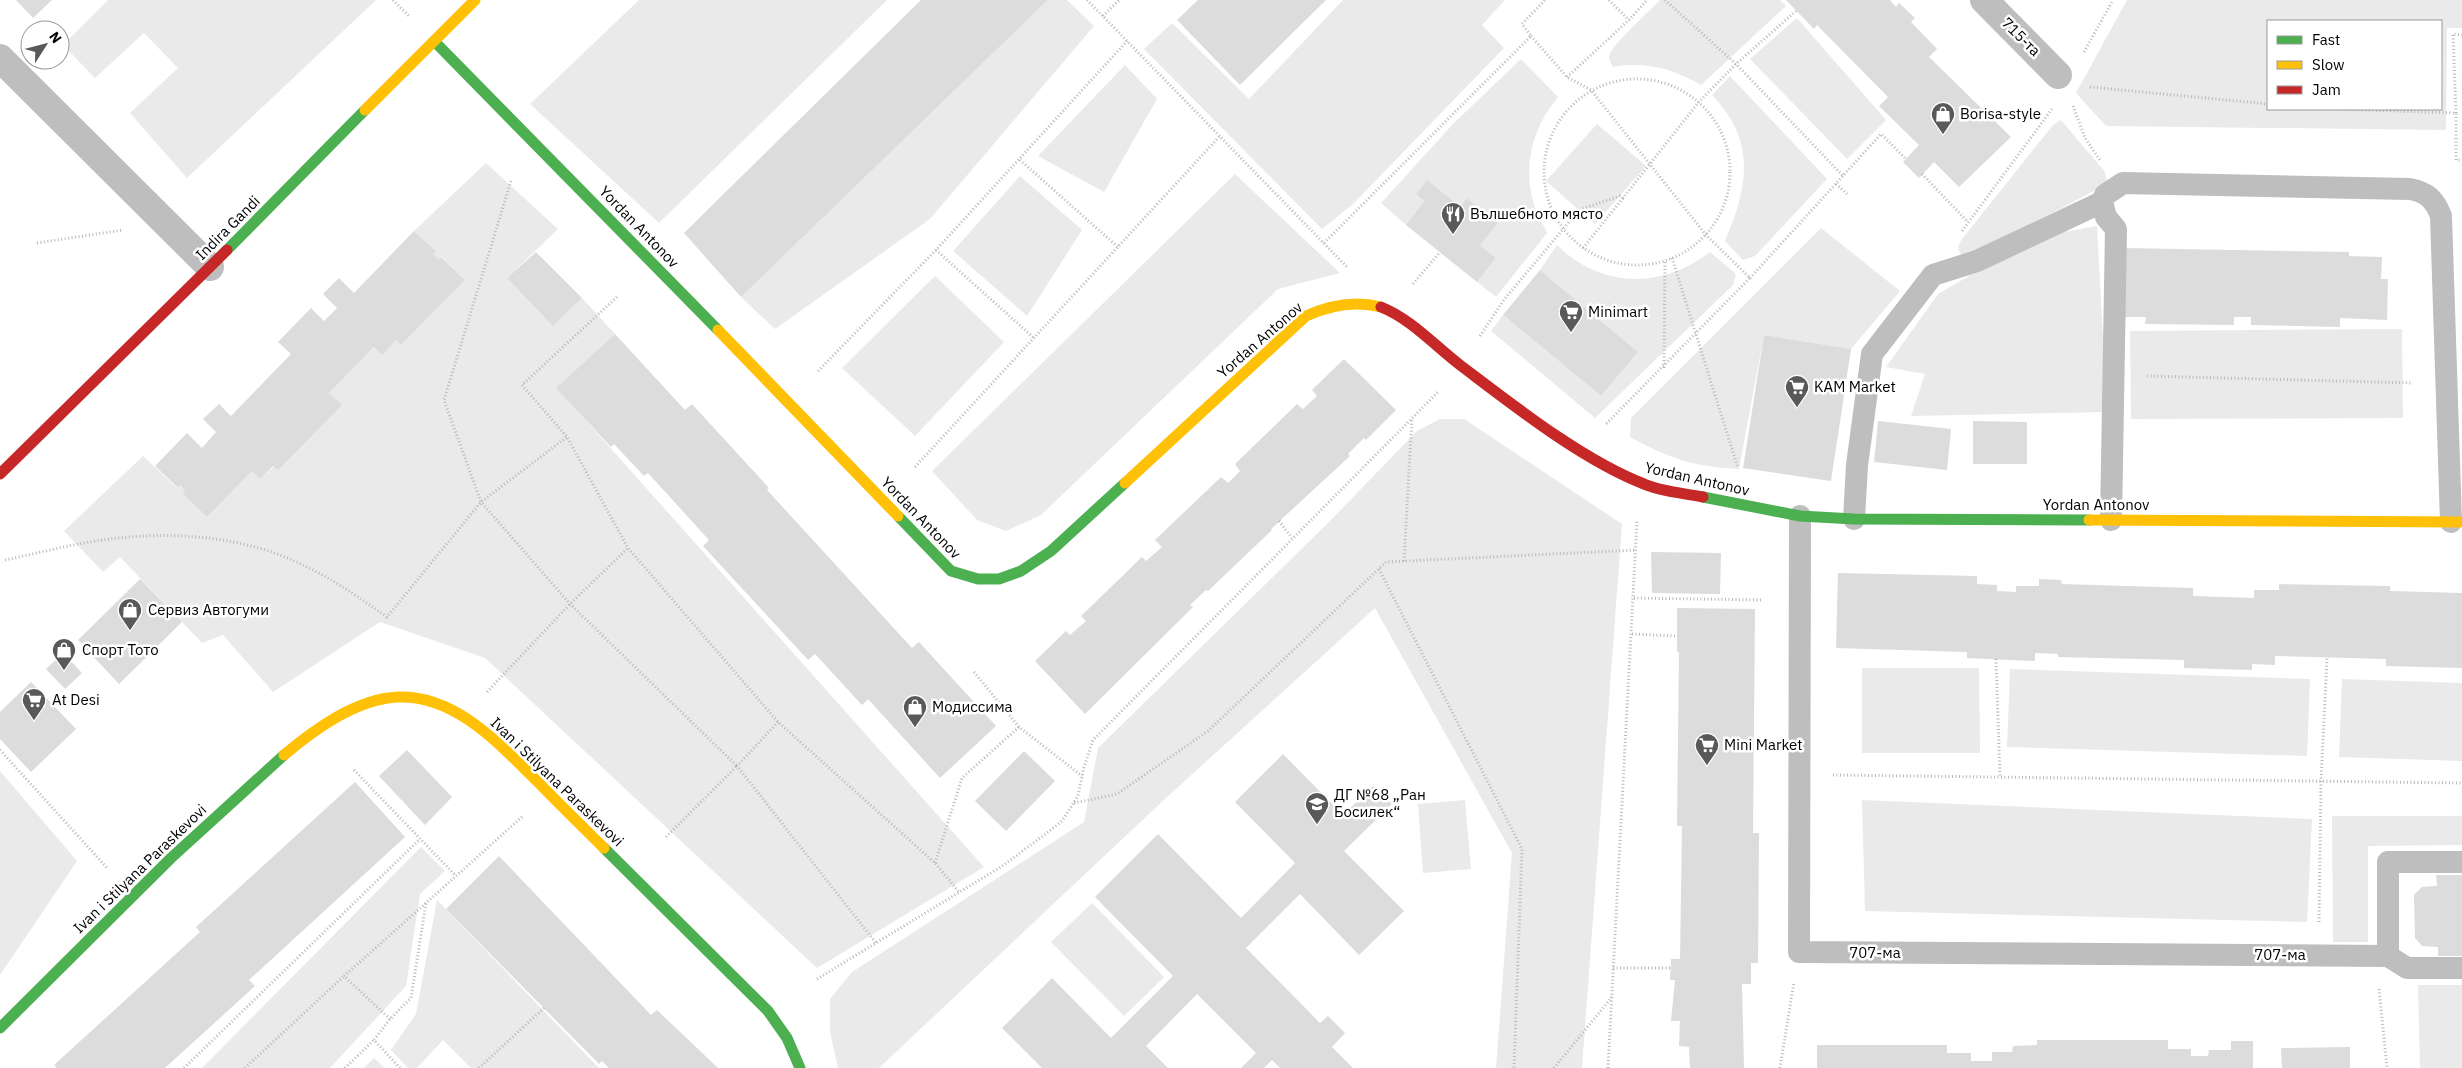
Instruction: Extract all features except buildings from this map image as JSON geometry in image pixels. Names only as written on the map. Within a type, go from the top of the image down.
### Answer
[{"type":"street","name":"Indira Gandi","points":[[0,474],[210,268],[475,0]]},
{"type":"street","name":"715-та","points":[[1984,0],[2069,80]]},
{"type":"street","name":"Yordan Antonov","points":[[434,41],[644,253],[951,571],[988,581],[1006,577],[1030,566],[1076,528],[1306,316],[1316,311],[1350,304],[1365,304],[1390,311],[1460,366],[1581,450],[1645,484],[1800,516],[1854,519],[2456,522]]},
{"type":"street","points":[[0,58],[210,268]]},
{"type":"street","name":"Ivan i Stilyana Paraskevovi","points":[[0,1028],[227,804],[276,762],[324,725],[362,706],[396,697],[414,697],[433,701],[449,708],[492,737],[768,1011],[787,1038],[800,1068]]},
{"type":"lane","points":[[2111,520],[2116,229],[2106,217],[2102,202],[2105,195],[2123,183],[2410,189],[2421,191],[2431,198],[2441,216],[2456,522]]},
{"type":"lane","points":[[1854,519],[1857,465],[1872,354],[1933,275],[1977,261],[2102,202]]},
{"type":"lane","points":[[1799,952],[1801,774],[1800,516]]},
{"type":"lane","points":[[2382,956],[2388,862],[2462,862]]},
{"type":"lane","name":"707-ма","points":[[1799,952],[2382,956],[2406,968],[2462,968]]},
{"type":"path","points":[[1087,0],[1349,269]]},
{"type":"path","points":[[1103,16],[1119,0]]},
{"type":"path","points":[[1546,0],[1522,24],[1567,77],[1591,90],[1706,235],[1750,278]]},
{"type":"path","points":[[1609,0],[1629,20]]},
{"type":"path","points":[[1567,77],[1629,20],[1646,0]]},
{"type":"path","points":[[1665,0],[1736,64],[1843,176]]},
{"type":"path","points":[[2082,59],[2089,42],[2113,0]]},
{"type":"path","points":[[1584,248],[1698,103],[1736,64],[1796,11]]},
{"type":"path","points":[[2462,34],[2453,34],[2456,160],[2462,160]]},
{"type":"path","points":[[1324,243],[1531,36]]},
{"type":"path","points":[[818,371],[936,250],[1127,42]]},
{"type":"path","points":[[2069,80],[2267,104]]},
{"type":"path","points":[[1627,81],[1659,82],[1676,88],[1698,103],[1720,130],[1729,161],[1729,186],[1723,209],[1706,235],[1684,253],[1665,261],[1636,266],[1605,260],[1584,248],[1563,229],[1547,198],[1543,172],[1550,136],[1569,108],[1591,90],[1605,84],[1627,81]]},
{"type":"path","points":[[2072,102],[2085,138],[2102,163],[2123,183]]},
{"type":"path","points":[[1933,275],[1968,222],[2053,108]]},
{"type":"path","points":[[2364,110],[2456,113]]},
{"type":"path","points":[[1604,426],[1664,368],[1750,278],[1881,134],[1906,158]]},
{"type":"path","points":[[915,468],[1219,137]]},
{"type":"path","points":[[1020,160],[1118,248]]},
{"type":"path","points":[[1922,174],[1968,222]]},
{"type":"path","points":[[511,181],[444,400],[482,502],[570,604],[737,766],[876,943]]},
{"type":"path","points":[[1836,184],[1847,194]]},
{"type":"path","points":[[1460,366],[1503,301],[1579,210],[1620,196],[1623,198]]},
{"type":"path","points":[[37,243],[166,223]]},
{"type":"path","points":[[936,250],[1035,339]]},
{"type":"path","points":[[1411,286],[1440,252]]},
{"type":"path","points":[[1672,258],[1741,476]]},
{"type":"path","points":[[1664,368],[1665,261]]},
{"type":"path","points":[[617,297],[522,385],[567,437],[628,548],[778,722],[935,863],[959,892]]},
{"type":"path","points":[[2114,375],[2413,383]]},
{"type":"path","points":[[817,979],[1004,865],[1062,820],[1078,796],[1093,740],[1443,386]]},
{"type":"path","points":[[1404,561],[1412,418]]},
{"type":"path","points":[[5,560],[109,539],[161,536],[213,537],[258,549],[302,564],[347,589],[388,617],[482,502],[567,437]]},
{"type":"path","points":[[1608,1068],[1637,512]]},
{"type":"path","points":[[1279,521],[1292,538]]},
{"type":"path","points":[[484,695],[570,604],[628,548]]},
{"type":"path","points":[[1073,804],[1117,794],[1208,731],[1386,562],[1636,550]]},
{"type":"path","points":[[1379,569],[1522,849],[1514,1068]]},
{"type":"path","points":[[1634,598],[1762,600]]},
{"type":"path","points":[[1632,634],[1677,636]]},
{"type":"path","points":[[2318,956],[2321,781],[2327,658]]},
{"type":"path","points":[[1996,659],[2000,777]]},
{"type":"path","points":[[974,672],[1018,727],[1082,776]]},
{"type":"path","points":[[666,837],[778,722]]},
{"type":"path","points":[[935,863],[962,778],[1018,727]]},
{"type":"path","points":[[0,750],[108,869]]},
{"type":"path","points":[[354,770],[456,876]]},
{"type":"path","points":[[1801,774],[2462,783]]},
{"type":"path","points":[[245,1068],[344,976],[550,793]]},
{"type":"path","points":[[184,1068],[420,839]]},
{"type":"path","points":[[345,1068],[374,1040],[390,1019],[412,998],[426,903]]},
{"type":"path","points":[[1780,1068],[1799,952]]},
{"type":"path","points":[[2382,956],[2387,1068]]},
{"type":"path","points":[[1613,968],[1671,968]]},
{"type":"path","points":[[344,976],[390,1019]]},
{"type":"path","points":[[1554,1068],[1612,997]]},
{"type":"path","points":[[479,1068],[544,1008]]},
{"type":"path","points":[[374,1040],[400,1068]]},
{"type":"shaded area","points":[[108,0],[376,0],[187,178],[130,113],[178,68],[144,33],[95,78],[70,52],[70,38]]},
{"type":"shaded area","points":[[639,0],[887,0],[659,223],[530,104]]},
{"type":"shaded area","points":[[1048,0],[1067,0],[1094,26],[930,219],[775,329],[741,297]]},
{"type":"shaded area","points":[[1343,0],[1505,0],[1482,25],[1504,48],[1353,204],[1322,229],[1144,49],[1172,23],[1249,99]]},
{"type":"shaded area","points":[[1660,0],[1780,0],[1786,6],[1701,85],[1691,79],[1659,68],[1636,65],[1613,67],[1609,59],[1617,44]]},
{"type":"shaded area","points":[[2127,0],[2462,0],[2462,28],[2447,28],[2446,130],[2106,126],[2076,93]]},
{"type":"shaded area","points":[[1797,18],[1886,120],[1847,159],[1750,59]]},
{"type":"shaded area","points":[[1521,59],[1558,97],[1536,133],[1530,159],[1530,187],[1533,201],[1547,233],[1496,297],[1477,282],[1496,258],[1480,245],[1498,223],[1467,198],[1460,206],[1427,180],[1416,194],[1424,201],[1406,225],[1381,203],[1453,124]]},
{"type":"shaded area","points":[[1125,65],[1157,99],[1104,192],[1038,156]]},
{"type":"shaded area","points":[[1730,76],[1827,179],[1755,256],[1743,260],[1725,241],[1739,202],[1743,183],[1744,165],[1742,148],[1736,130],[1712,95]]},
{"type":"shaded area","points":[[2061,120],[2105,172],[2107,182],[2105,185],[1973,255],[1965,257],[1960,253],[1958,247],[1962,239],[2053,125]]},
{"type":"shaded area","points":[[1597,124],[1646,166],[1595,224],[1546,181]]},
{"type":"shaded area","points":[[486,163],[558,229],[507,278],[554,325],[582,298],[615,334],[557,388],[984,867],[817,968],[485,658],[380,622],[273,692],[223,635],[202,643],[120,557],[103,572],[64,531],[143,456],[177,488],[180,485],[185,490],[182,493],[207,517],[252,471],[260,479],[341,406],[329,393],[374,347],[382,354],[396,340],[401,345],[465,280],[442,257],[439,260],[433,254],[435,251],[414,231]]},
{"type":"shaded area","points":[[1235,174],[1340,273],[1278,289],[1041,515],[1006,531],[977,520],[932,471]]},
{"type":"shaded area","points":[[1020,176],[1082,230],[1027,316],[953,251]]},
{"type":"shaded area","points":[[2097,226],[2107,412],[1911,416],[1925,374],[1886,367],[1938,294],[2036,237]]},
{"type":"shaded area","points":[[1821,228],[1900,291],[1851,349],[1764,335],[1739,469],[1695,464],[1669,456],[1630,437],[1631,418]]},
{"type":"shaded area","points":[[1557,245],[1574,259],[1593,270],[1612,276],[1632,279],[1653,278],[1672,273],[1692,264],[1710,252],[1736,274],[1733,285],[1595,418],[1491,331],[1503,315],[1601,396],[1638,352],[1540,270]]},
{"type":"shaded area","points":[[935,276],[1004,342],[915,436],[842,368]]},
{"type":"shaded area","points":[[2402,329],[2403,418],[2131,419],[2130,331]]},
{"type":"shaded area","points":[[1440,419],[1464,419],[1622,524],[1582,1068],[1496,1068],[1512,853],[1375,608],[1166,798],[879,1068],[838,1068],[830,1032],[830,999],[852,972],[1084,822],[1098,748],[1329,522],[1417,431]]},
{"type":"shaded area","points":[[1862,668],[1979,668],[1980,753],[1862,753]]},
{"type":"shaded area","points":[[2010,669],[2310,679],[2307,756],[2007,747]]},
{"type":"shaded area","points":[[2342,679],[2462,683],[2462,761],[2339,757]]},
{"type":"shaded area","points":[[0,771],[77,861],[0,975]]},
{"type":"shaded area","points":[[1465,800],[1471,869],[1423,873],[1418,804]]},
{"type":"shaded area","points":[[1862,800],[2312,819],[2307,922],[1865,911]]},
{"type":"shaded area","points":[[2332,816],[2462,816],[2462,845],[2368,846],[2368,942],[2333,942]]},
{"type":"shaded area","points":[[421,847],[445,871],[420,894],[406,986],[330,1068],[202,1068]]},
{"type":"shaded area","points":[[437,900],[599,1068],[471,1068],[443,1040],[417,1068],[408,1068],[391,1050],[416,1014]]},
{"type":"shaded area","points":[[1092,903],[1164,977],[1124,1016],[1051,942]]},
{"type":"shaded area","points":[[2418,985],[2462,985],[2462,1068],[2420,1068]]},
{"type":"shaded area","points":[[374,1058],[385,1068],[364,1068]]},
{"type":"traffic: fast","points":[[434,41],[718,330]]},
{"type":"traffic: fast","points":[[227,250],[365,110]]},
{"type":"traffic: fast","points":[[898,516],[951,571],[978,579],[999,579],[1021,571],[1051,551],[1125,483]]},
{"type":"traffic: fast","points":[[1703,497],[1800,516],[1854,519],[2089,520]]},
{"type":"traffic: fast","points":[[0,1028],[171,858],[284,755]]},
{"type":"traffic: fast","points":[[604,848],[768,1011],[787,1038],[800,1068]]},
{"type":"traffic: slow","points":[[365,110],[475,0]]},
{"type":"traffic: slow","points":[[1125,483],[1306,316],[1333,306],[1361,304],[1381,307]]},
{"type":"traffic: slow","points":[[718,330],[898,516]]},
{"type":"traffic: slow","points":[[2089,520],[2462,522]]},
{"type":"traffic: slow","points":[[284,755],[309,735],[337,717],[367,703],[398,697],[419,699],[439,704],[475,724],[492,738],[604,848]]},
{"type":"traffic: jam","points":[[0,474],[227,250]]},
{"type":"traffic: jam","points":[[1381,307],[1412,325],[1460,365],[1525,414],[1597,461],[1620,474],[1651,487],[1703,497]]},
{"type":"place","name":"Borisa-style","points":[[1943,135]]},
{"type":"place","name":"Вълшебното място","points":[[1453,235]]},
{"type":"place","name":"Minimart","points":[[1571,333]]},
{"type":"place","name":"KAM Market","points":[[1797,408]]},
{"type":"place","name":"Сервиз Автогуми","points":[[130,631]]},
{"type":"place","name":"Спорт Тото","points":[[64,671]]},
{"type":"place","name":"At Desi","points":[[34,721]]},
{"type":"place","name":"Модиссима","points":[[915,728]]},
{"type":"place","name":"Mini Market","points":[[1707,766]]},
{"type":"place","name":"ДГ №68 „Ран Босилек“","points":[[1317,825]]}]
